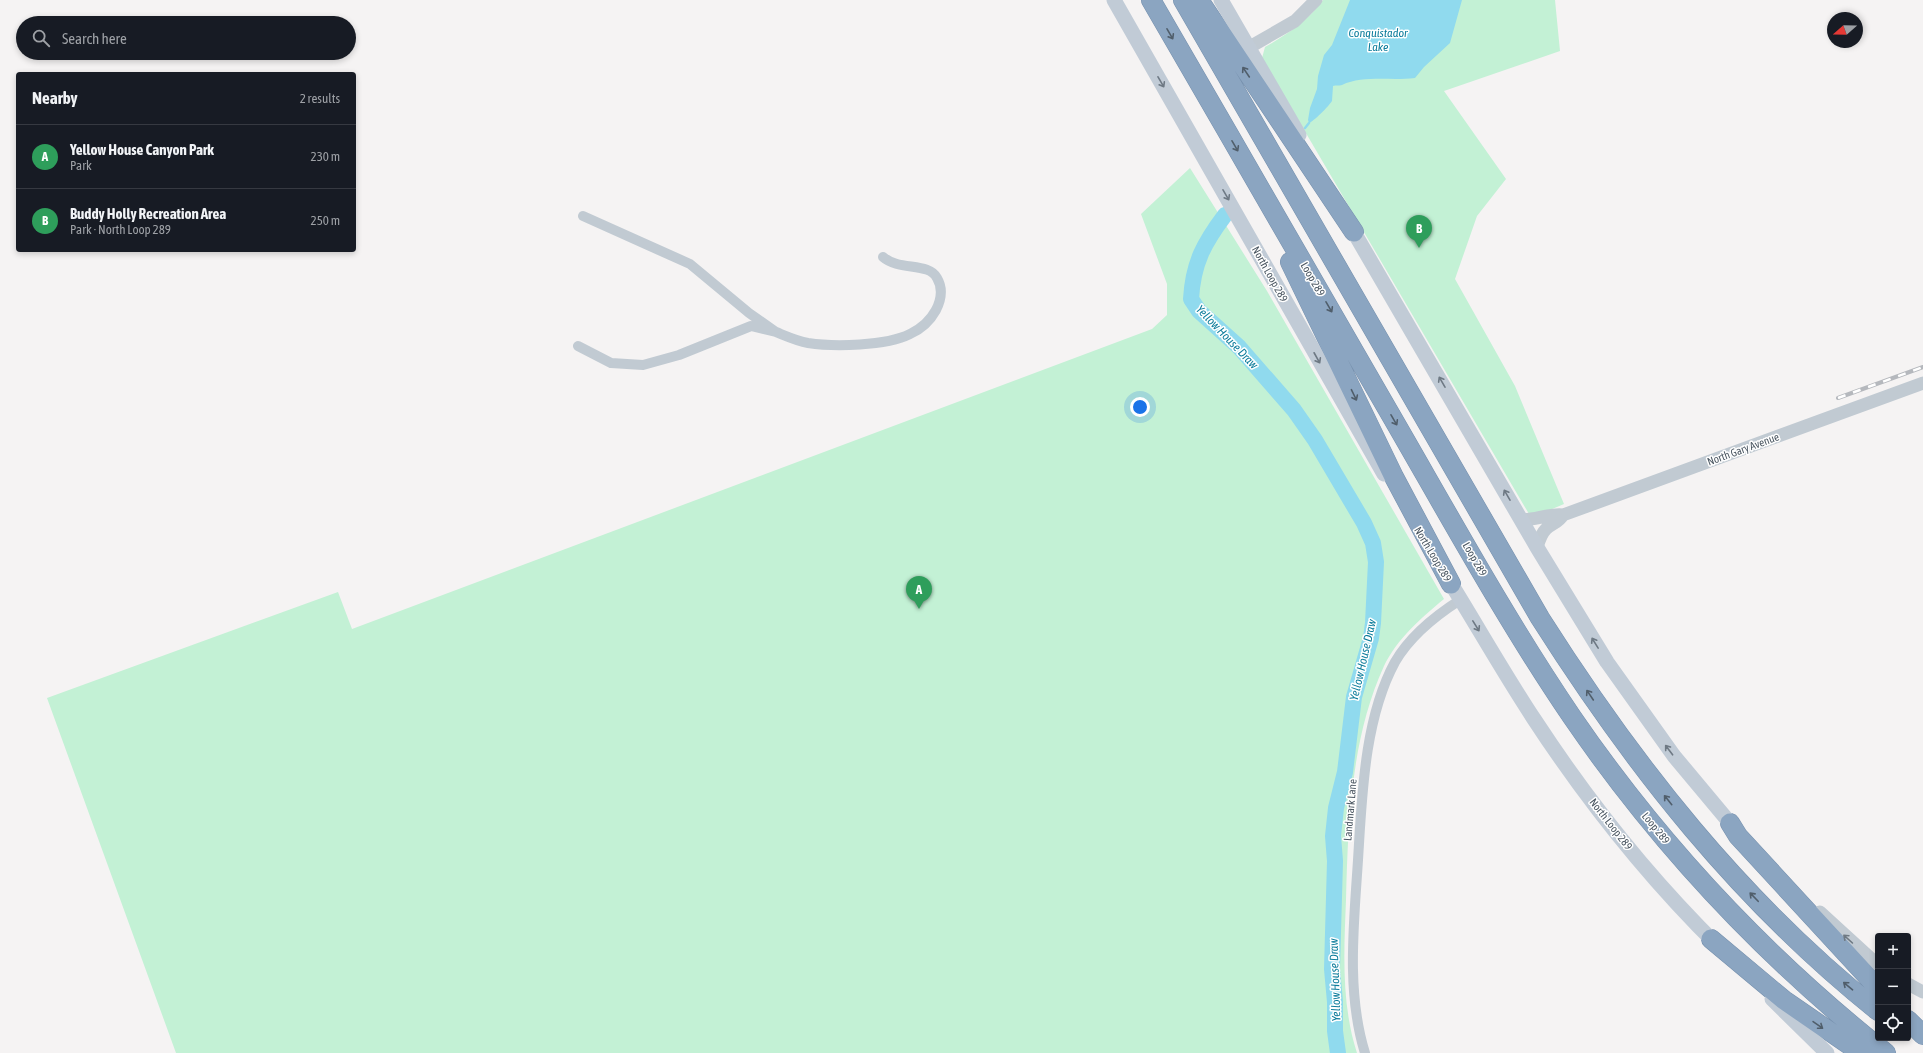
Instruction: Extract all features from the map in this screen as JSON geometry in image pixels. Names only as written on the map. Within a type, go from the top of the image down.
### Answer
[{"type":"highway","name":"Loop 289","points":[[1151,0],[1522,639],[1593,748],[1666,841],[1725,906],[1815,994],[1886,1053]]},
{"type":"highway","points":[[1183,0],[1540,618],[1600,710],[1652,780],[1692,830],[1734,877],[1802,944],[1875,1008]]},
{"type":"highway","points":[[1199,0],[1354,232]]},
{"type":"highway","points":[[1249,170],[1268,217],[1376,441],[1451,584]]},
{"type":"highway","points":[[1730,823],[1738,836],[1875,985]]},
{"type":"highway","points":[[1711,939],[1784,1000],[1861,1053]]},
{"type":"highway","points":[[1911,1023],[1923,1035]]},
{"type":"highway","points":[[1911,1037],[1923,1047]]},
{"type":"main road","name":"North Loop 289","points":[[1114,0],[1348,412],[1460,600],[1534,720],[1593,802],[1670,896],[1711,939],[1827,1053]]},
{"type":"main road","points":[[1221,0],[1521,520],[1603,656],[1674,756],[1730,823]]},
{"type":"street","points":[[1248,48],[1295,21],[1316,0]]},
{"type":"street","points":[[583,216],[690,264],[749,313],[776,332],[789,338],[808,343],[838,344],[887,342],[910,334],[923,327],[932,318],[939,304],[941,293],[937,278],[926,268],[902,266],[888,262],[883,257]]},
{"type":"street","points":[[578,346],[611,362],[643,365],[680,355],[751,326],[776,332]]},
{"type":"street","name":"North Gary Avenue","points":[[1521,520],[1539,519],[1556,514],[1563,515],[1923,384]]},
{"type":"street","name":"North Gary Avenue","points":[[1537,547],[1543,532],[1550,526],[1559,522],[1563,515]]},
{"type":"street","name":"Landmark Lane","points":[[1365,1053],[1353,988],[1360,824],[1365,775],[1373,729],[1384,687],[1395,663],[1406,645],[1441,613],[1460,600]]},
{"type":"street","points":[[1730,823],[1742,833],[1834,926],[1875,962]]},
{"type":"street","points":[[1911,986],[1923,992]]},
{"type":"green space","points":[[1323,0],[1555,0],[1560,51],[1444,91],[1506,179],[1477,216],[1455,279],[1515,386],[1564,504],[1538,515],[1529,514],[1262,58],[1265,47],[1297,26],[1317,8]]},
{"type":"green space","points":[[1190,168],[1267,291],[1444,599],[1410,630],[1389,656],[1373,694],[1364,722],[1358,751],[1350,811],[1344,958],[1348,1016],[1357,1053],[176,1053],[47,698],[338,592],[352,629],[1152,329],[1167,315],[1167,284],[1141,214]]},
{"type":"water","name":"Conquistador Lake","points":[[1350,0],[1462,0],[1450,43],[1424,67],[1415,78],[1368,79],[1333,86],[1332,101],[1321,114],[1309,123],[1310,108],[1317,89],[1318,76],[1324,55],[1332,45]]},
{"type":"waterway","name":"Yellow House Draw","points":[[1305,128],[1309,123]]},
{"type":"waterway","name":"Yellow House Draw","points":[[1225,215],[1211,235],[1201,254],[1194,275],[1191,299],[1199,311],[1239,347],[1294,410],[1315,440],[1364,523],[1373,543],[1376,562],[1371,638],[1354,697],[1345,772],[1336,808],[1333,836],[1335,861],[1332,969],[1335,1002],[1335,1031],[1338,1053]]},
{"type":"railway","points":[[1838,398],[1923,367]]},
{"type":"place","name":"Buddy Holly Recreation Area","points":[[1419,248]]},
{"type":"place","name":"Yellow House Canyon Park","points":[[919,609]]}]
